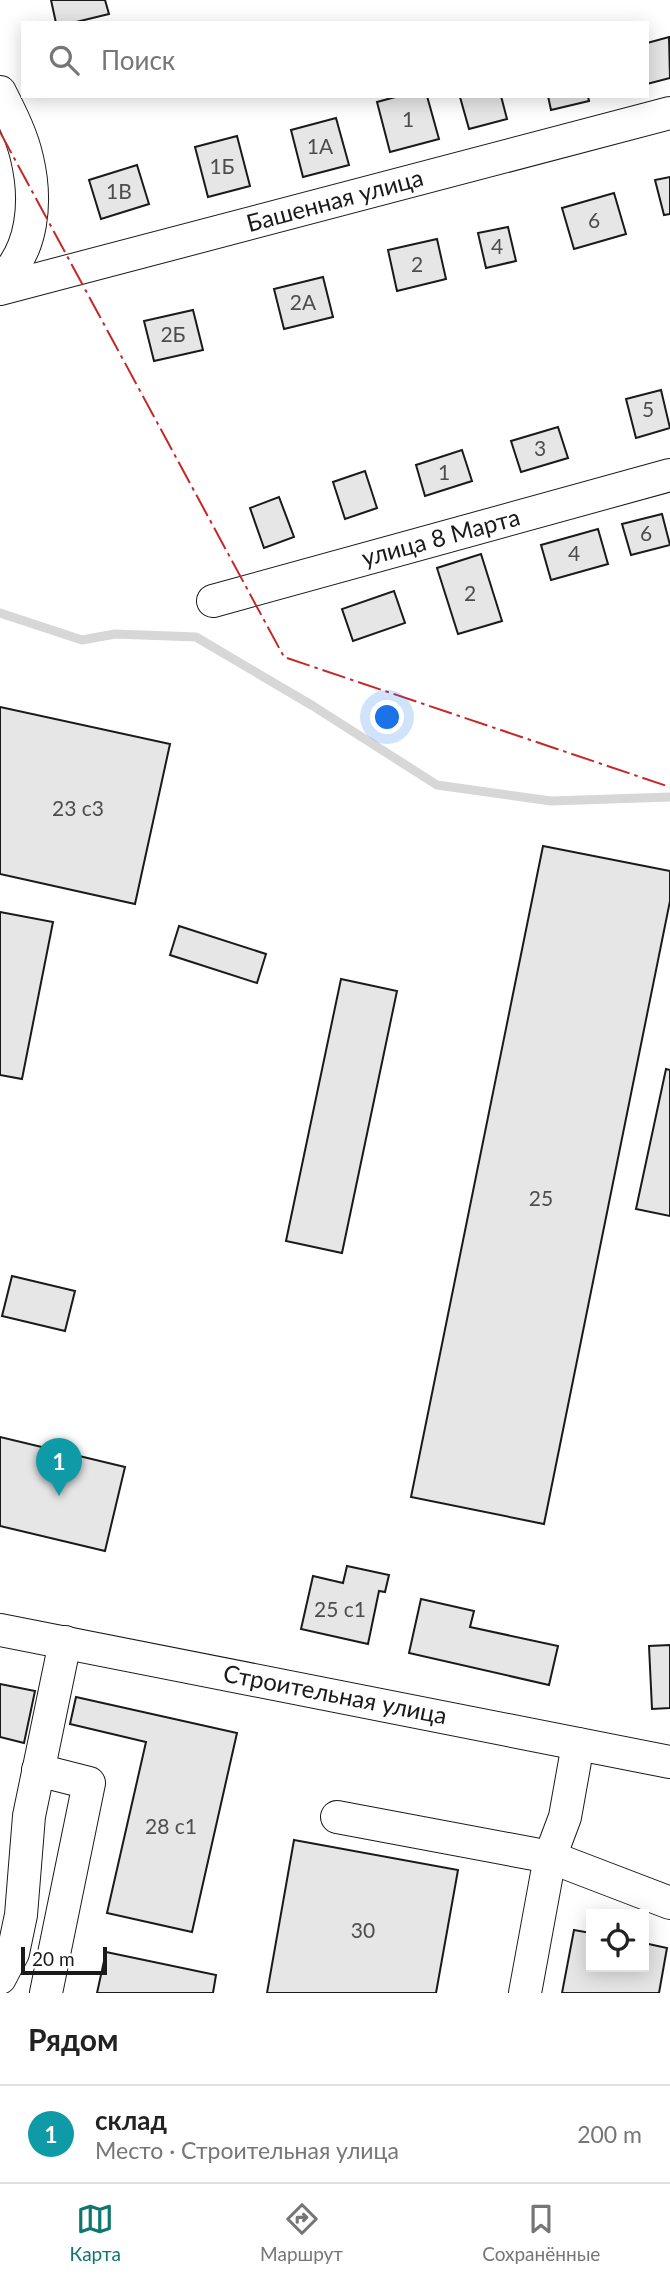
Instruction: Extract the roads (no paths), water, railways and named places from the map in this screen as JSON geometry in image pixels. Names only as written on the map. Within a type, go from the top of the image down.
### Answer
[{"type":"street","points":[[0,92],[27,158],[32,205],[29,235],[19,259],[0,281]]},
{"type":"street","name":"Башенная улица","points":[[0,289],[670,113]]},
{"type":"street","name":"улица 8 Марта","points":[[213,601],[670,475]]},
{"type":"street","name":"Строительная улица","points":[[0,1630],[670,1762]]},
{"type":"street","points":[[0,1978],[13,1953],[21,1915],[29,1816],[65,1642]]},
{"type":"street","points":[[524,1993],[550,1857],[565,1817],[578,1744]]},
{"type":"street","points":[[38,1770],[89,1783],[46,1993]]},
{"type":"street","points":[[337,1816],[550,1857],[670,1903]]},
{"type":"waterway","points":[[0,613],[82,640],[115,634],[196,637],[313,706],[437,785],[551,801],[670,797]]},
{"type":"place","name":"склад","points":[[59,1496]]}]
